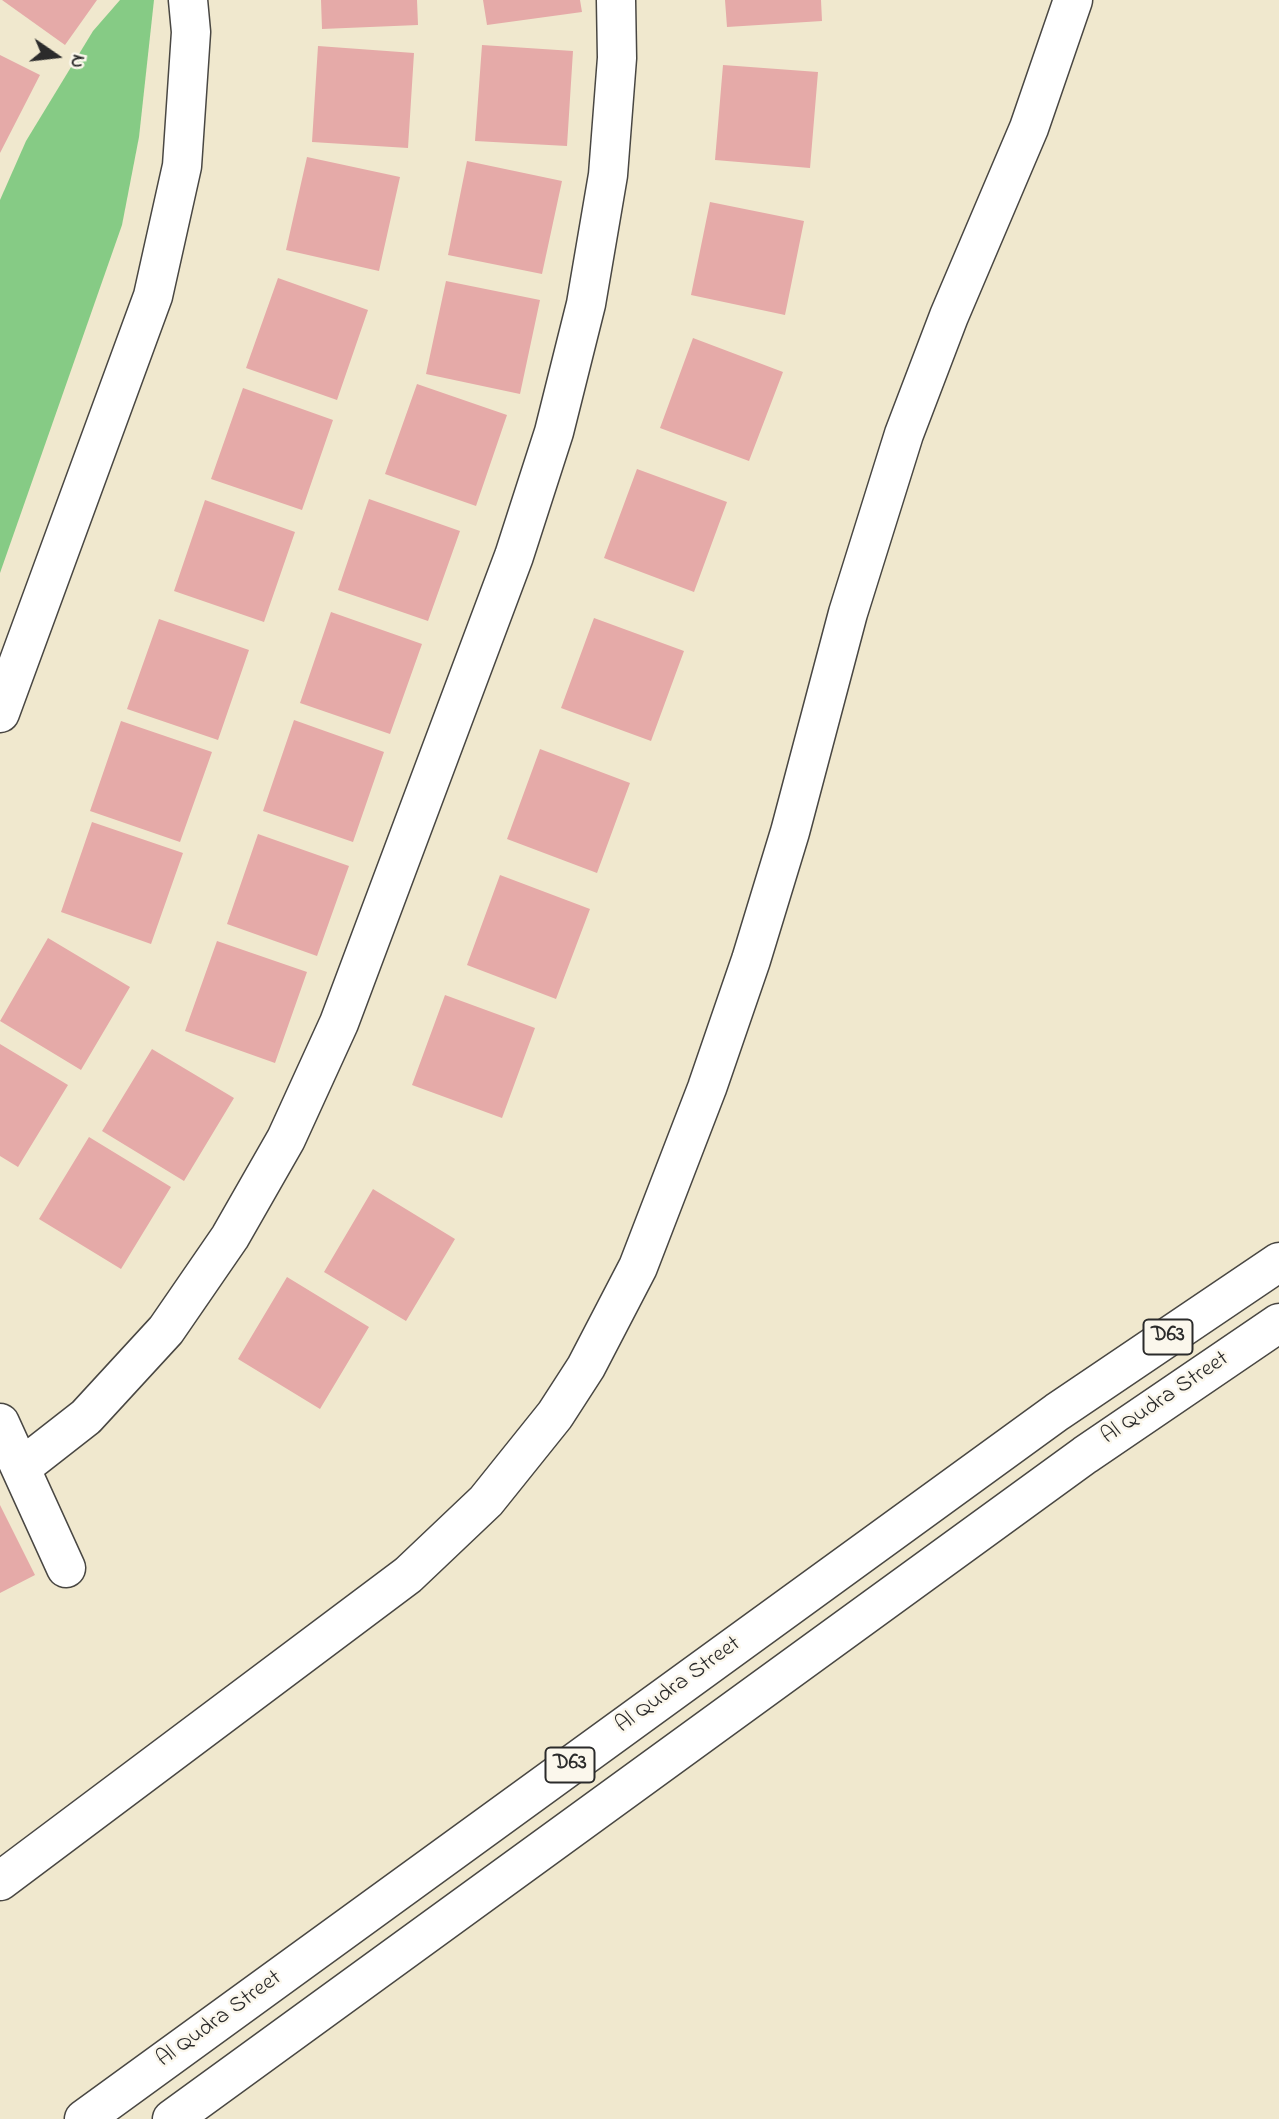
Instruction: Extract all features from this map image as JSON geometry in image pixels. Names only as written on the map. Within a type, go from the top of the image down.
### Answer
[{"type":"main road","points":[[0,713],[153,296],[182,166],[191,32],[188,0]]},
{"type":"main road","points":[[22,1467],[86,1417],[166,1330],[230,1237],[286,1139],[339,1023],[514,556],[554,432],[586,304],[608,175],[617,58],[616,0]]},
{"type":"main road","points":[[0,1881],[408,1575],[457,1530],[504,1481],[555,1415],[586,1367],[638,1266],[707,1088],[779,871],[848,613],[904,434],[949,316],[1029,128],[1073,0]]},
{"type":"main road","name":"Al Qudra Street","points":[[84,2119],[1057,1412],[1279,1262]]},
{"type":"main road","name":"Al Qudra Street","points":[[172,2119],[1085,1455],[1279,1323]]},
{"type":"main road","points":[[0,1423],[66,1568]]},
{"type":"green space","points":[[120,0],[154,0],[139,137],[122,225],[0,573],[0,200],[26,141],[93,31]]},
{"type":"building","points":[[2,0],[97,0],[65,45]]},
{"type":"building","points":[[321,0],[417,0],[418,25],[322,29]]},
{"type":"building","points":[[483,0],[580,0],[582,12],[487,25]]},
{"type":"building","points":[[725,0],[821,0],[822,21],[727,27]]},
{"type":"building","points":[[482,45],[573,51],[567,146],[475,141]]},
{"type":"building","points":[[318,46],[414,53],[408,148],[312,142]]},
{"type":"building","points":[[0,55],[40,75],[0,153]]},
{"type":"building","points":[[723,65],[818,72],[810,168],[715,160]]},
{"type":"building","points":[[307,157],[400,177],[379,271],[286,250]]},
{"type":"building","points":[[467,161],[562,181],[542,274],[448,255]]},
{"type":"building","points":[[710,202],[804,221],[785,315],[691,295]]},
{"type":"building","points":[[278,278],[368,310],[337,400],[246,368]]},
{"type":"building","points":[[446,281],[540,300],[520,394],[426,374]]},
{"type":"building","points":[[693,338],[783,372],[749,461],[660,428]]},
{"type":"building","points":[[417,384],[507,415],[476,506],[385,474]]},
{"type":"building","points":[[243,388],[333,420],[302,510],[211,479]]},
{"type":"building","points":[[637,469],[727,502],[694,592],[604,558]]},
{"type":"building","points":[[369,499],[460,531],[428,621],[338,590]]},
{"type":"building","points":[[205,500],[295,532],[264,622],[174,591]]},
{"type":"building","points":[[331,612],[422,644],[390,734],[300,703]]},
{"type":"building","points":[[594,618],[684,651],[651,741],[561,708]]},
{"type":"building","points":[[159,619],[249,650],[218,740],[127,709]]},
{"type":"building","points":[[294,720],[384,752],[353,842],[263,811]]},
{"type":"building","points":[[121,721],[212,752],[180,842],[90,811]]},
{"type":"building","points":[[540,749],[630,783],[597,873],[507,839]]},
{"type":"building","points":[[92,822],[183,853],[151,944],[61,912]]},
{"type":"building","points":[[258,834],[349,866],[317,956],[227,924]]},
{"type":"building","points":[[500,875],[590,909],[556,999],[467,965]]},
{"type":"building","points":[[48,938],[130,987],[81,1070],[0,1021]]},
{"type":"building","points":[[217,941],[307,972],[275,1063],[185,1031]]},
{"type":"building","points":[[445,995],[535,1028],[502,1118],[412,1085]]},
{"type":"building","points":[[0,1044],[68,1085],[18,1167],[0,1156]]},
{"type":"building","points":[[152,1049],[234,1098],[184,1181],[102,1131]]},
{"type":"building","points":[[89,1137],[171,1187],[121,1269],[39,1219]]},
{"type":"building","points":[[373,1189],[455,1239],[406,1321],[324,1272]]},
{"type":"building","points":[[287,1277],[369,1327],[320,1409],[238,1359]]},
{"type":"building","points":[[0,1505],[35,1575],[0,1593]]}]
